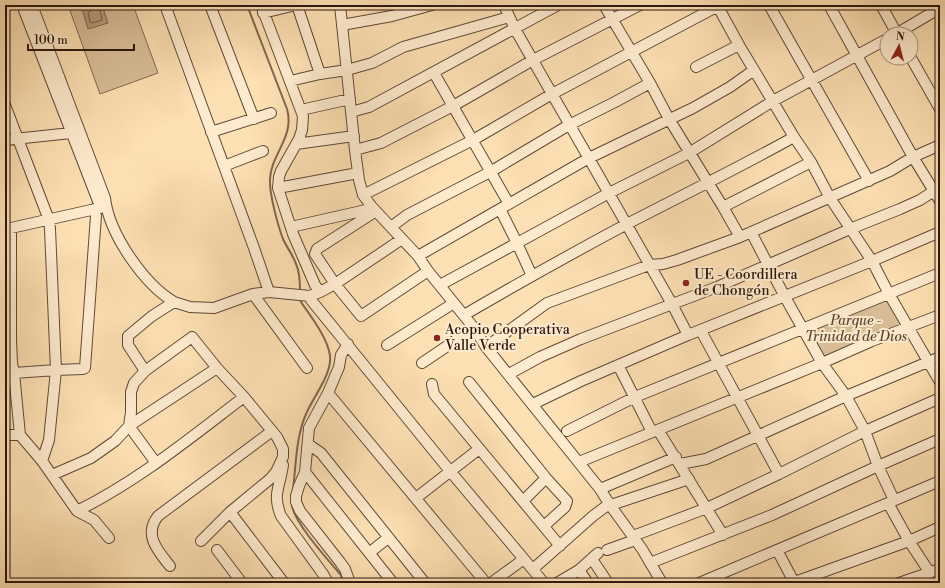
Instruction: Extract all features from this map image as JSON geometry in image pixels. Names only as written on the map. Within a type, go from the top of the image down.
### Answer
[{"type":"street","points":[[22,5],[98,201],[106,207]]},
{"type":"street","points":[[32,5],[105,198],[106,207],[114,229],[127,252],[150,282],[164,296],[174,302],[190,307],[214,308],[253,294],[269,292],[315,294],[335,284],[402,239]]},
{"type":"street","points":[[164,5],[269,292]]},
{"type":"street","points":[[210,5],[254,119]]},
{"type":"street","points":[[320,74],[297,5],[262,9],[301,110],[303,121],[302,130],[296,144],[281,171],[278,188],[291,227],[315,285],[315,294],[312,300],[450,471],[544,583]]},
{"type":"street","points":[[340,5],[355,150],[363,194],[374,209],[418,256],[428,271],[474,328],[486,346],[600,489],[634,538],[662,583]]},
{"type":"street","points":[[342,25],[392,16],[432,5]]},
{"type":"street","points":[[504,5],[515,29],[650,265],[688,335]]},
{"type":"street","points":[[351,112],[369,108],[558,5]]},
{"type":"street","points":[[604,5],[650,82],[669,119],[740,237]]},
{"type":"street","points":[[355,150],[381,143],[454,106],[533,60],[640,5]]},
{"type":"street","points":[[363,194],[473,140],[552,94],[718,5],[739,45],[794,137],[811,162],[830,198],[872,261],[908,329],[940,382]]},
{"type":"street","points":[[769,5],[868,181]]},
{"type":"street","points":[[829,5],[940,201]]},
{"type":"street","points":[[881,5],[893,26]]},
{"type":"street","points":[[911,26],[937,11]]},
{"type":"street","points":[[290,81],[347,70],[372,63],[403,47],[509,17]]},
{"type":"street","points":[[440,285],[609,193],[689,153],[773,101],[879,44]]},
{"type":"street","points":[[696,67],[739,45]]},
{"type":"street","points":[[916,66],[940,109]]},
{"type":"street","points":[[418,256],[589,158],[693,108],[730,87],[754,70]]},
{"type":"street","points":[[434,73],[490,172],[517,243],[532,276]]},
{"type":"street","points":[[391,227],[407,215],[490,172],[569,125],[615,102],[650,82]]},
{"type":"street","points":[[301,110],[350,99]]},
{"type":"street","points":[[5,105],[49,220],[50,229],[56,370],[49,440],[42,461]]},
{"type":"street","points":[[211,132],[271,113]]},
{"type":"street","points":[[5,140],[71,132]]},
{"type":"street","points":[[296,144],[354,136]]},
{"type":"street","points":[[464,315],[626,225],[708,184],[794,137]]},
{"type":"street","points":[[486,346],[547,303],[650,265],[663,264],[677,260],[740,237],[890,171],[914,157],[940,145]]},
{"type":"street","points":[[224,166],[263,151]]},
{"type":"street","points":[[723,207],[811,162]]},
{"type":"street","points":[[278,188],[358,173]]},
{"type":"street","points":[[509,374],[540,357],[580,339],[717,287],[850,229],[900,209],[920,200],[934,191]]},
{"type":"street","points":[[106,207],[8,228],[12,363],[20,435],[42,461],[77,511],[94,520],[110,538]]},
{"type":"street","points":[[14,373],[83,369],[86,365],[96,216],[94,209]]},
{"type":"street","points":[[291,227],[374,209]]},
{"type":"street","points":[[374,209],[315,251],[317,259],[361,316],[428,271]]},
{"type":"street","points":[[751,232],[784,297],[822,363],[846,396],[865,431],[891,501],[908,541],[927,577]]},
{"type":"street","points":[[533,404],[688,335],[701,331],[940,232]]},
{"type":"street","points":[[566,431],[635,397],[940,273]]},
{"type":"street","points":[[253,294],[307,368]]},
{"type":"street","points":[[145,371],[128,345],[128,336],[152,316],[174,302]]},
{"type":"street","points":[[387,345],[454,303]]},
{"type":"street","points":[[579,462],[822,363],[872,341],[908,329],[940,315]]},
{"type":"street","points":[[422,363],[474,328]]},
{"type":"street","points":[[701,331],[779,474]]},
{"type":"street","points":[[156,463],[129,426],[131,392],[134,383],[145,371],[192,337],[217,368],[244,397],[280,442],[283,449],[283,457],[282,471],[276,499],[277,506],[288,527],[328,583]]},
{"type":"street","points":[[348,344],[344,348],[341,355],[339,367],[328,393],[309,428],[305,472],[299,486],[296,502],[300,512],[345,569],[350,583]]},
{"type":"street","points":[[600,489],[678,461],[706,459],[846,396],[940,357]]},
{"type":"street","points":[[618,365],[655,431],[678,461],[723,535]]},
{"type":"street","points":[[52,475],[91,458],[116,440],[129,426],[217,368]]},
{"type":"street","points":[[469,382],[568,503],[544,526]]},
{"type":"street","points":[[432,384],[434,394],[560,546]]},
{"type":"street","points":[[328,393],[486,583]]},
{"type":"street","points":[[77,511],[117,489],[156,463],[244,397]]},
{"type":"street","points":[[557,583],[579,570],[599,554],[707,508],[865,431],[940,398]]},
{"type":"street","points":[[170,566],[153,542],[151,534],[154,521],[158,516],[272,431]]},
{"type":"street","points":[[5,435],[20,435]]},
{"type":"street","points":[[650,563],[772,515],[940,439]]},
{"type":"street","points":[[308,444],[320,453],[426,583]]},
{"type":"street","points":[[416,498],[479,450]]},
{"type":"street","points":[[201,542],[230,512],[270,479],[276,472],[283,457]]},
{"type":"street","points":[[305,472],[393,583]]},
{"type":"street","points":[[523,501],[546,478]]},
{"type":"street","points":[[533,569],[593,516],[610,505],[689,479]]},
{"type":"street","points":[[699,583],[940,480]]},
{"type":"street","points":[[230,512],[284,583]]},
{"type":"street","points":[[778,550],[793,583],[908,541],[940,527]]},
{"type":"street","points":[[369,553],[388,538]]},
{"type":"street","points":[[217,550],[242,583]]},
{"type":"street","points":[[599,554],[608,583]]},
{"type":"street","points":[[491,583],[524,559]]},
{"type":"street","points":[[899,583],[927,577],[940,569]]},
{"type":"street","points":[[579,570],[588,583]]},
{"type":"green space","points":[[68,5],[133,5],[158,73],[100,94]]},
{"type":"green space","name":"Parque - Trinidad de Dios","points":[[888,298],[905,327],[823,361],[808,331]]},
{"type":"water","points":[[95,5],[102,5],[108,23],[88,29],[82,9]]},
{"type":"waterway","points":[[247,5],[287,109],[289,119],[285,137],[271,170],[270,185],[274,209],[281,233],[298,270],[300,291]]},
{"type":"waterway","points":[[293,490],[297,450],[303,421],[322,385],[330,363],[329,349],[326,342],[301,302],[301,299]]},
{"type":"waterway","points":[[292,504],[298,520],[305,531],[341,575],[343,583]]},
{"type":"place","name":"UE - Coordillera de Chongón","points":[[686,283]]},
{"type":"place","name":"Acopio Cooperativa Valle Verde","points":[[437,338]]}]
